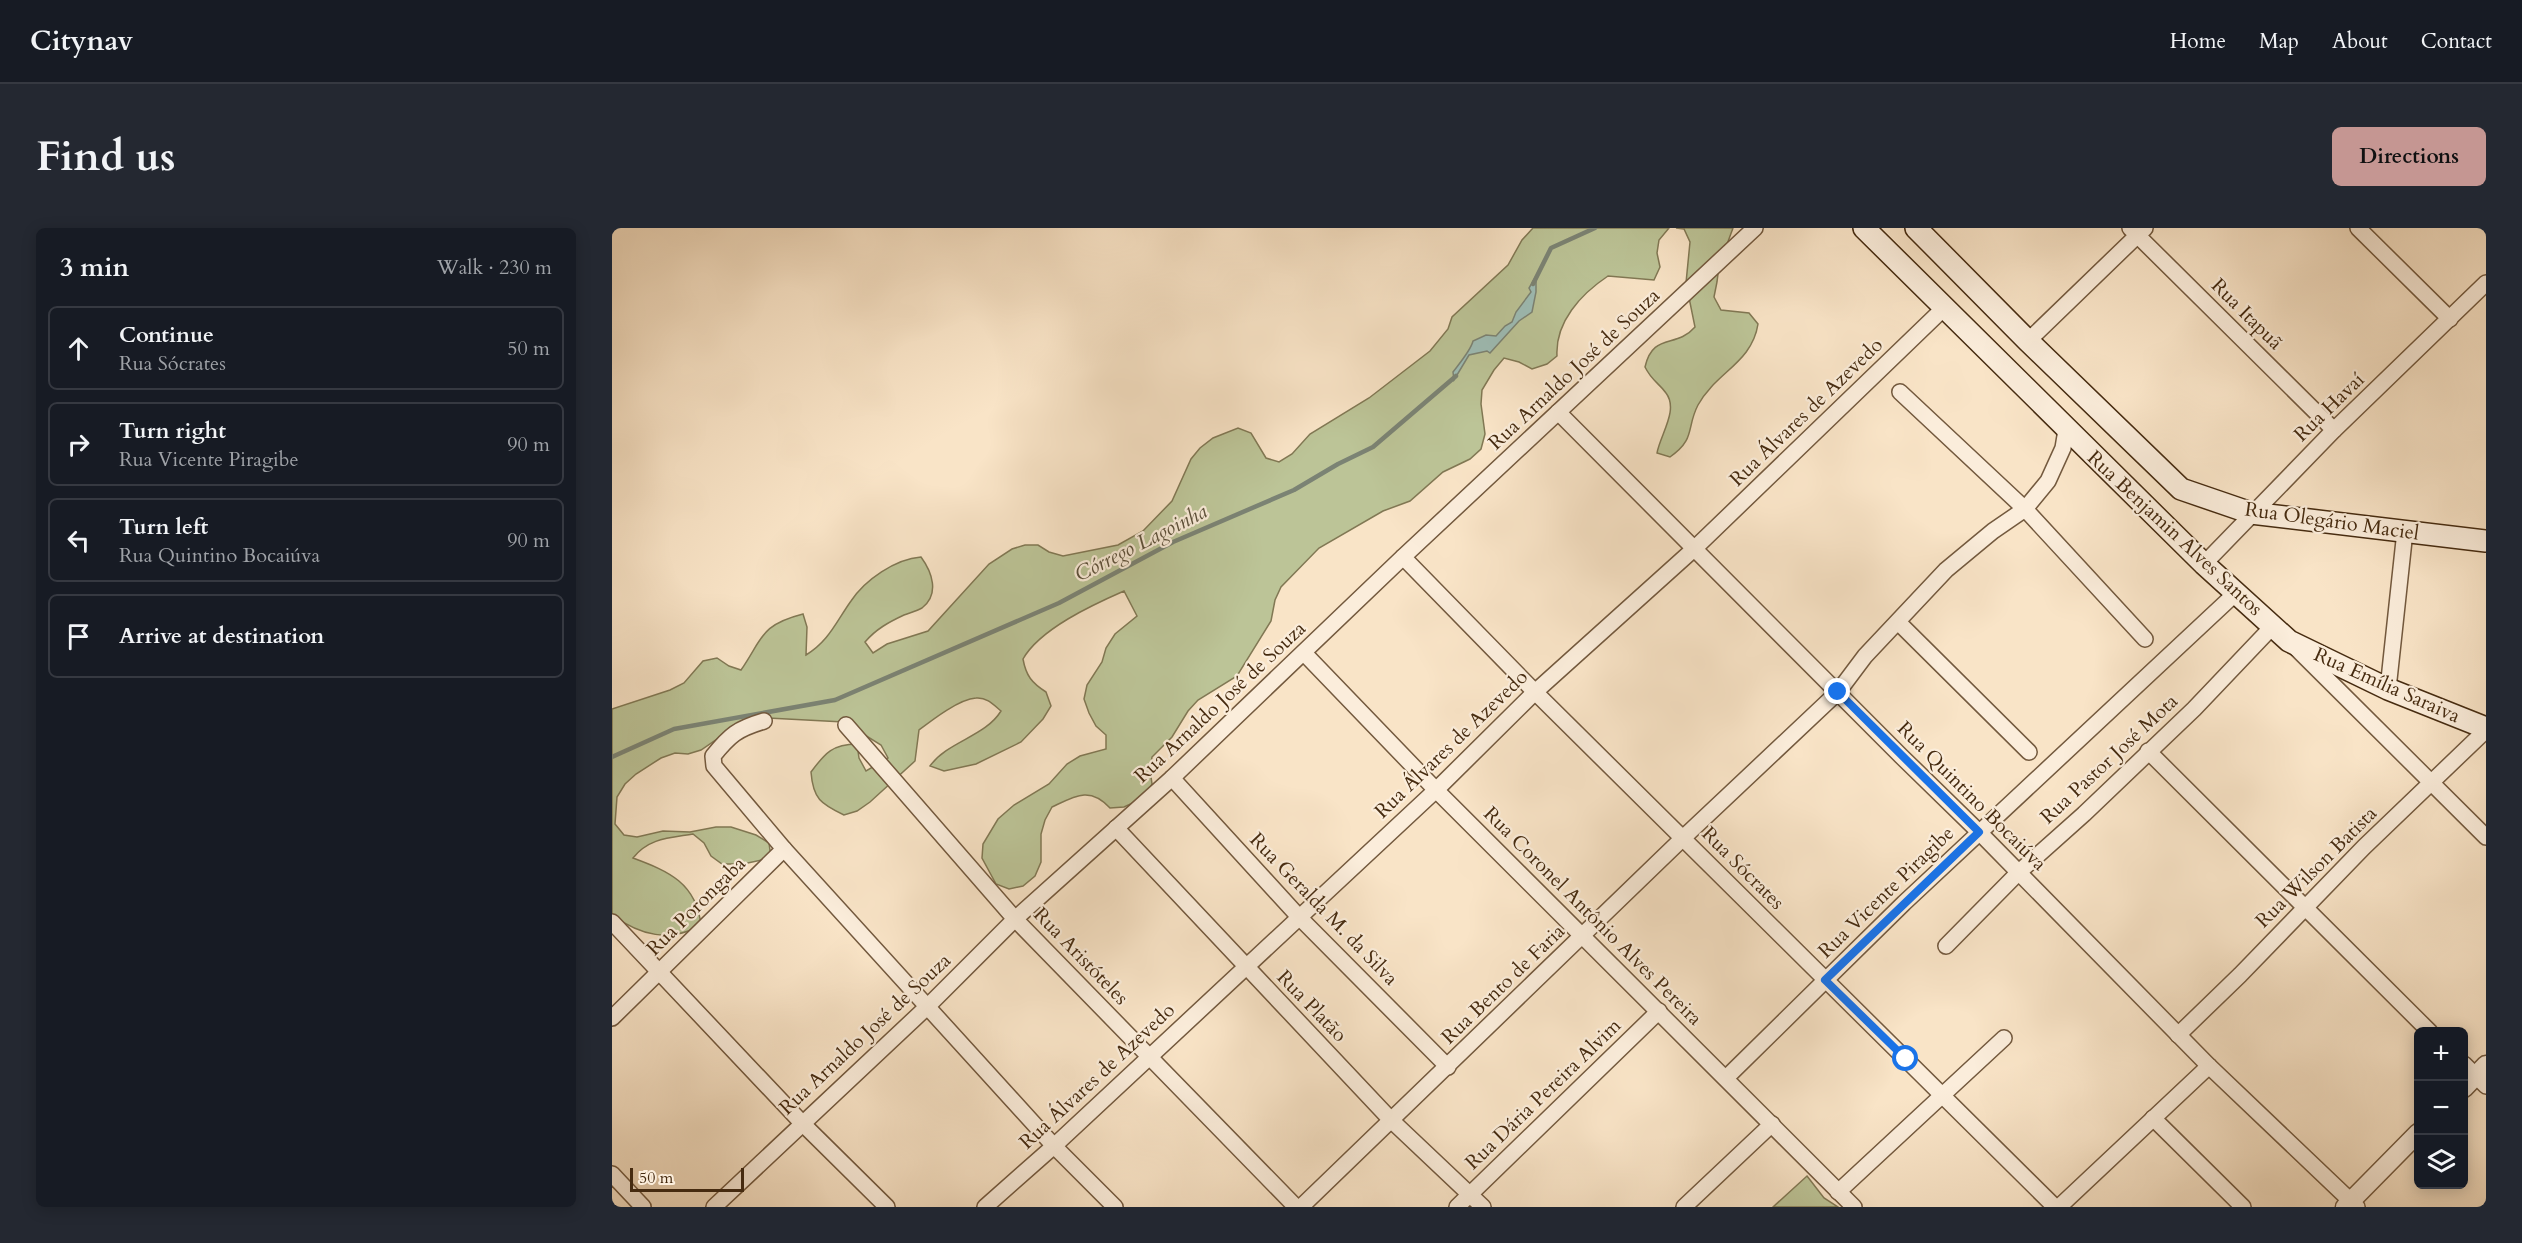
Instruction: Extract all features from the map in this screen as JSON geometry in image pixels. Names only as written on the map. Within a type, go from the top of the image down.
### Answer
[{"type":"main road","name":"Rua Benjamin Alves Santos","points":[[1864,228],[2066,430],[2204,564],[2289,641]]},
{"type":"main road","name":"Rua Benjamin Alves Santos","points":[[1916,228],[2028,341],[2181,489]]},
{"type":"main road","name":"Rua Olegário Maciel","points":[[2181,489],[2251,513],[2486,541]]},
{"type":"main road","name":"Rua Emília Saraiva","points":[[2289,641],[2388,689],[2486,729]]},
{"type":"street","name":"Rua Arnaldo José de Souza","points":[[714,1207],[801,1122],[928,1006],[1015,920],[1172,778],[1403,557],[1755,228]]},
{"type":"street","points":[[2358,228],[2450,319]]},
{"type":"street","points":[[2028,341],[2138,230]]},
{"type":"street","name":"Rua Itapuã","points":[[2138,230],[2334,430]]},
{"type":"street","name":"Rua Havaí","points":[[2204,564],[2334,430],[2486,283]]},
{"type":"street","name":"Rua Álvares de Azevedo","points":[[986,1207],[1245,966],[1300,918],[1436,790],[1534,692],[1695,548],[1944,308]]},
{"type":"street","points":[[1900,392],[2025,509],[2145,639]]},
{"type":"street","name":"Rua Quintino Bocaiúva","points":[[1558,412],[2019,872],[2178,1035],[2351,1205]]},
{"type":"street","name":"Rua Bento de Faria","points":[[1301,1207],[1683,838],[1838,692],[1865,656],[1946,570],[1993,531],[2025,509],[2048,481],[2063,448],[2066,430]]},
{"type":"street","points":[[2388,689],[2405,531]]},
{"type":"street","name":"Rua Sócrates","points":[[1403,557],[1534,692],[1942,1097],[2057,1207]]},
{"type":"street","name":"Rua Vicente Piragibe","points":[[1726,1078],[1979,832],[2237,592]]},
{"type":"street","points":[[1898,622],[2029,752]]},
{"type":"street","name":"Rua Pastor José Mota","points":[[1946,946],[2019,872],[2084,814],[2194,709],[2273,626]]},
{"type":"street","name":"Rua Benjamin Alves Santos","points":[[2289,641],[2486,837]]},
{"type":"street","name":"Rua Coronel Antônio Alves Pereira","points":[[1304,653],[1436,790],[1854,1207]]},
{"type":"street","points":[[764,721],[742,728],[730,736],[713,756],[713,762],[784,849],[1054,1146],[1114,1207]]},
{"type":"street","name":"Rua Aristóteles","points":[[846,725],[1015,920],[1296,1207]]},
{"type":"street","name":"Rua Wilson Batista","points":[[2178,1035],[2240,975],[2304,907],[2486,729]]},
{"type":"street","points":[[2148,752],[2425,1027]]},
{"type":"street","name":"Rua Geralda M. da Silva","points":[[1172,778],[1300,918],[1448,1067]]},
{"type":"street","name":"Rua Platão","points":[[1116,828],[1391,1119],[1483,1207]]},
{"type":"street","name":"Rua Porongaba","points":[[612,1018],[784,849]]},
{"type":"street","points":[[612,922],[801,1122],[887,1207]]},
{"type":"street","name":"Rua Dária Pereira Alvim","points":[[1457,1207],[1659,1011]]},
{"type":"street","points":[[1838,1192],[2004,1038]]},
{"type":"street","points":[[2057,1207],[2209,1066]]},
{"type":"street","points":[[2153,1118],[2243,1207]]},
{"type":"street","points":[[1684,1207],[1772,1124]]},
{"type":"street","points":[[2351,1205],[2416,1135]]},
{"type":"street","points":[[612,1174],[643,1207]]},
{"type":"green space","points":[[1533,228],[1669,228],[1659,240],[1657,253],[1660,267],[1654,280],[1608,276],[1598,283],[1579,300],[1565,320],[1560,332],[1557,356],[1547,364],[1532,369],[1504,358],[1482,390],[1481,404],[1485,434],[1481,449],[1470,459],[1443,472],[1410,501],[1383,511],[1319,548],[1281,587],[1275,600],[1271,621],[1237,676],[1198,700],[1188,711],[1172,737],[1152,757],[1150,770],[1152,784],[1146,797],[1124,807],[1110,808],[1096,797],[1082,795],[1052,807],[1041,834],[1041,862],[1035,876],[1023,886],[1009,889],[996,884],[982,858],[983,844],[998,819],[1014,805],[1049,784],[1067,764],[1080,756],[1106,749],[1106,735],[1096,726],[1084,699],[1087,685],[1102,662],[1106,648],[1115,634],[1137,616],[1124,591],[1082,611],[1054,628],[1031,648],[1023,659],[1028,675],[1046,692],[1051,706],[1043,719],[1021,742],[976,764],[944,771],[930,766],[946,751],[986,727],[1001,711],[984,699],[969,699],[946,711],[919,730],[915,761],[857,811],[844,815],[824,804],[816,795],[812,781],[811,772],[821,760],[830,751],[842,746],[857,744],[859,758],[866,771],[888,758],[881,745],[844,722],[768,718],[726,733],[701,750],[688,754],[675,753],[661,758],[636,774],[625,784],[617,797],[615,824],[624,835],[637,837],[663,831],[690,832],[716,827],[731,827],[756,835],[769,843],[771,858],[743,864],[722,864],[711,856],[704,843],[693,834],[660,840],[646,846],[633,858],[669,874],[687,889],[694,899],[701,926],[677,934],[655,934],[634,928],[612,915],[612,709],[670,690],[684,683],[703,661],[717,658],[741,670],[770,628],[803,614],[807,627],[806,655],[821,644],[857,593],[872,578],[891,566],[921,557],[931,576],[932,590],[928,602],[922,608],[883,626],[865,642],[873,653],[887,644],[928,631],[989,564],[1012,549],[1025,545],[1038,545],[1049,552],[1063,556],[1118,545],[1143,531],[1172,501],[1191,459],[1200,448],[1213,438],[1238,428],[1251,433],[1266,458],[1279,462],[1292,454],[1310,434],[1369,398],[1430,351],[1448,329],[1452,317],[1508,265],[1522,240]]},
{"type":"green space","points":[[1676,228],[1733,228],[1719,266],[1714,297],[1721,310],[1749,313],[1758,324],[1749,348],[1714,384],[1698,405],[1684,445],[1670,457],[1657,453],[1670,415],[1669,400],[1645,367],[1649,356],[1659,345],[1688,334],[1695,327],[1686,283],[1690,242],[1684,229]]},
{"type":"green space","points":[[1807,1176],[1824,1198],[1838,1207],[1773,1207]]},
{"type":"water","points":[[1536,276],[1532,312],[1519,321],[1490,353],[1487,351],[1469,355],[1454,380],[1453,372],[1473,341],[1486,335],[1496,336],[1512,322],[1516,312],[1531,292],[1529,288]]},
{"type":"waterway","name":"Córrego Lagoinha","points":[[1533,284],[1551,248],[1595,228]]},
{"type":"waterway","name":"Córrego Lagoinha","points":[[612,757],[674,729],[835,700],[1059,603],[1173,542],[1294,490],[1338,464],[1373,447],[1456,376]]},
{"type":"route","points":[[1838,692],[1979,832],[1825,980],[1906,1059]]}]
